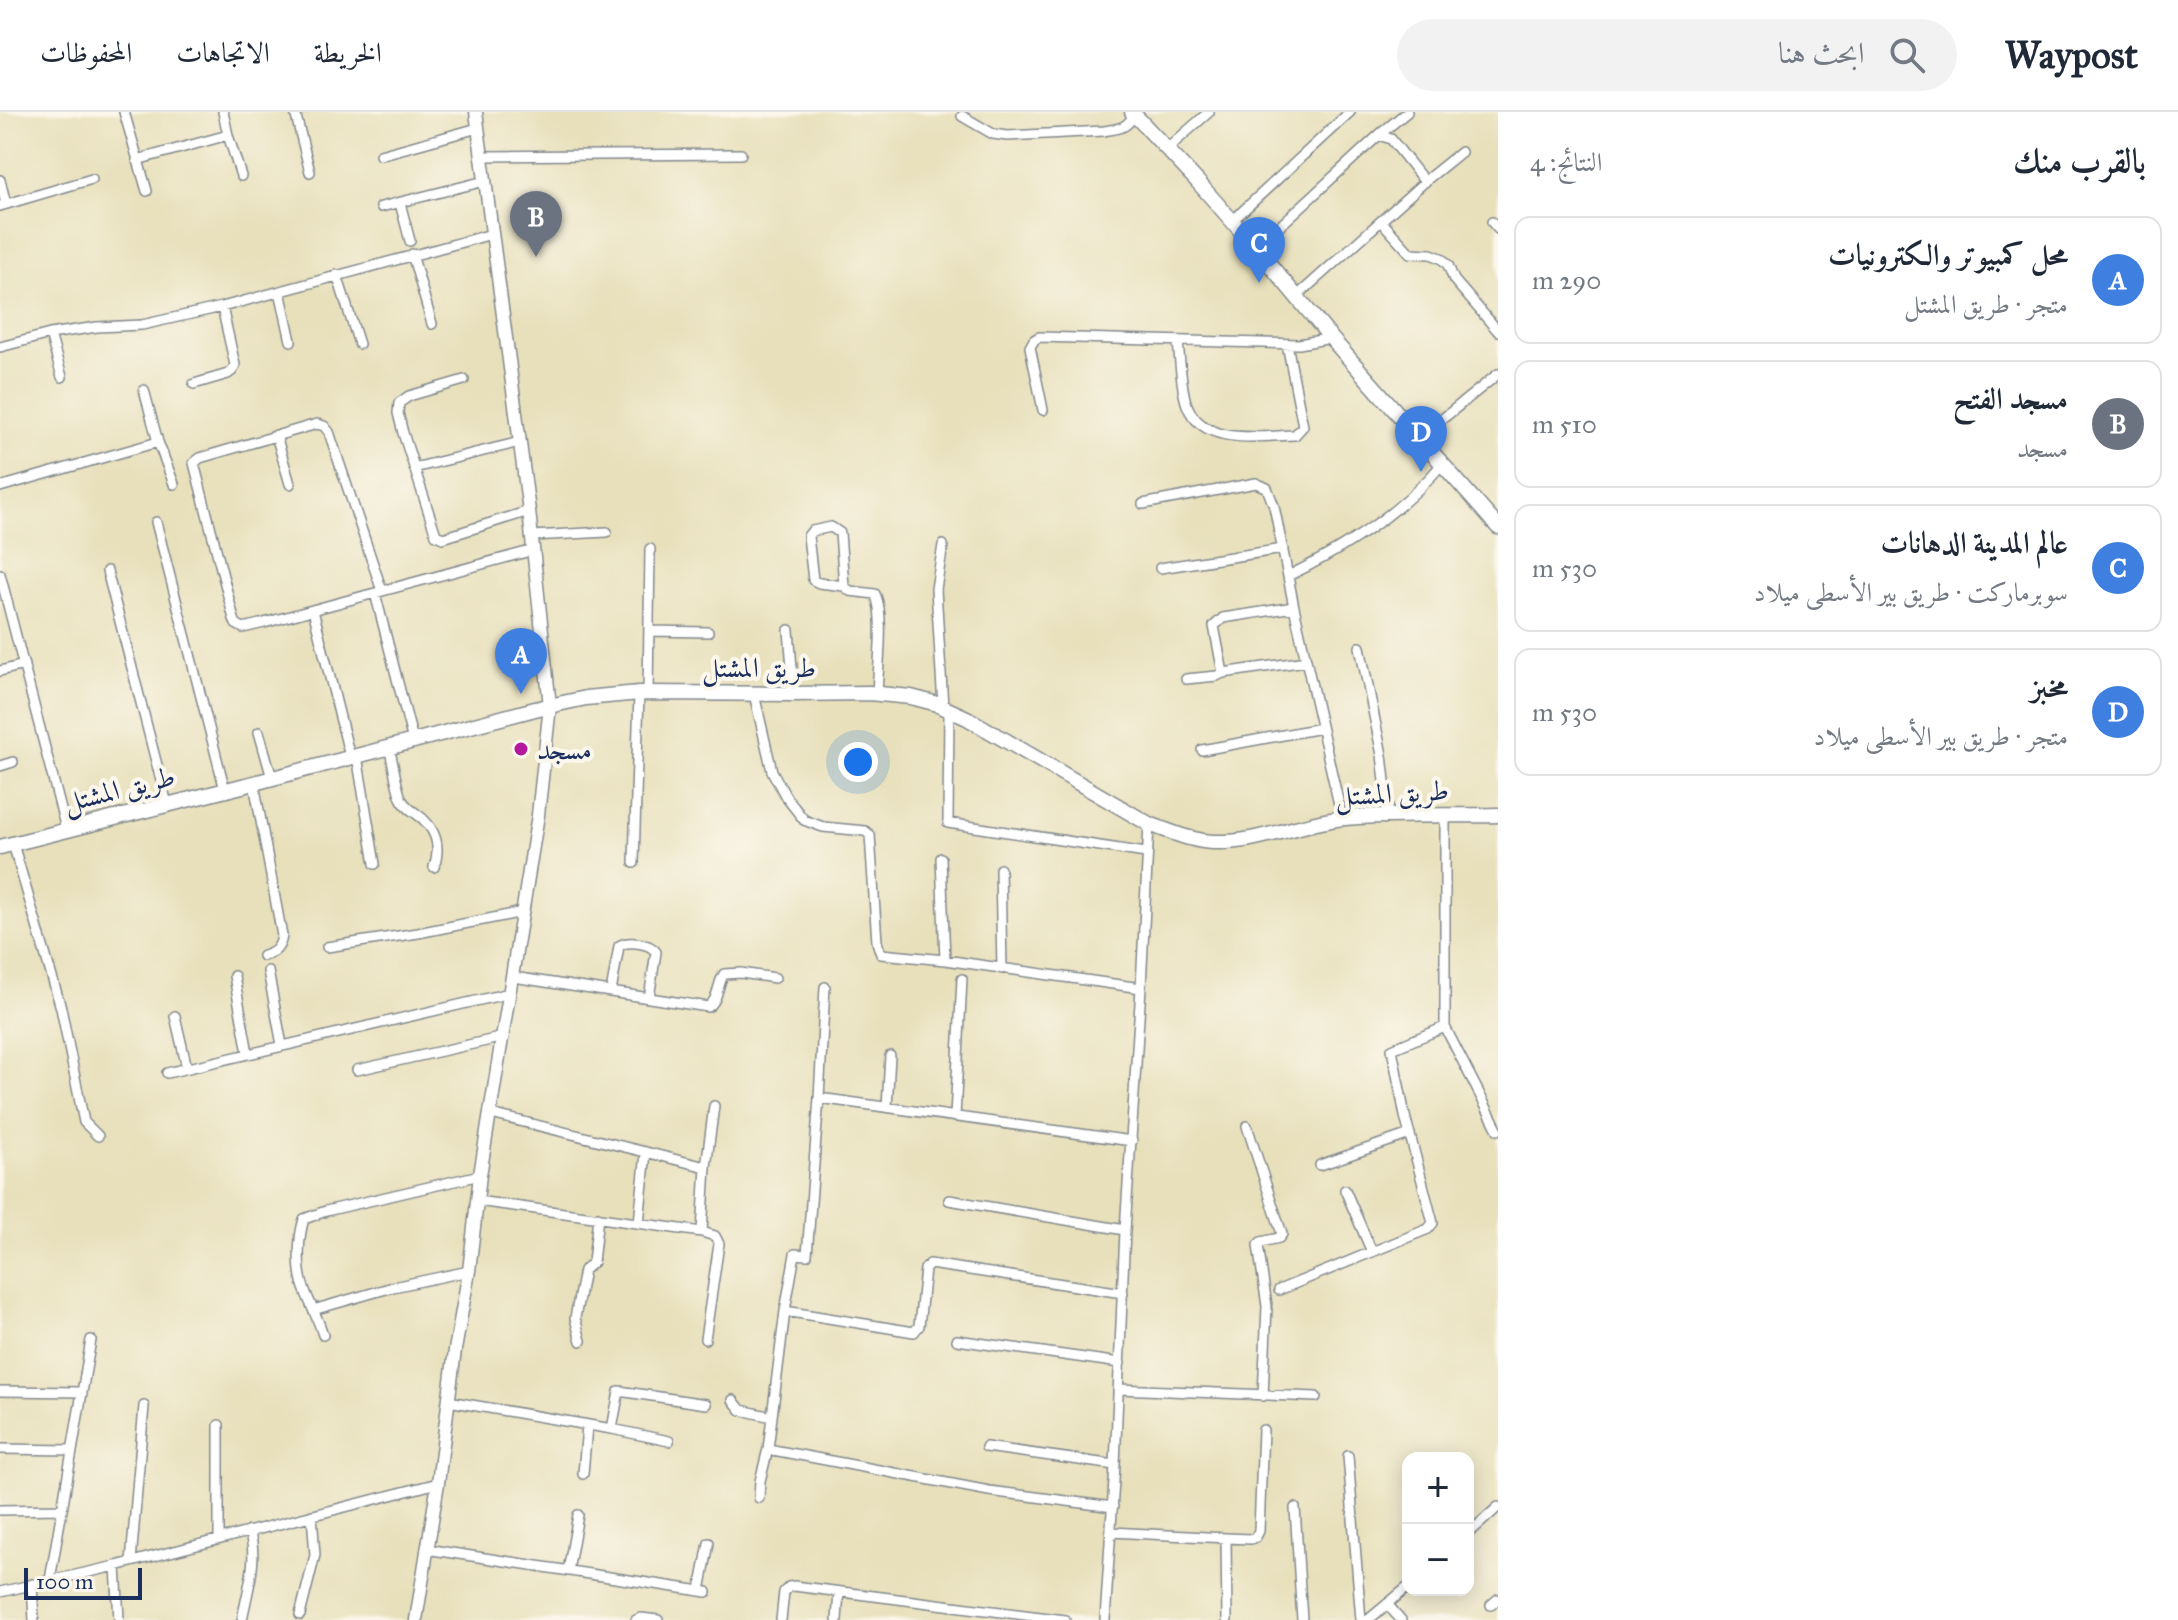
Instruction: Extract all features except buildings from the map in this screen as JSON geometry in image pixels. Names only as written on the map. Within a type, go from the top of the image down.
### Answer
[{"type":"main road","points":[[416,1620],[469,1271],[480,1175],[538,815],[550,706],[534,550],[476,112]]},
{"type":"main road","points":[[1133,114],[1256,248],[1498,527]]},
{"type":"main road","name":"طريق المشتل","points":[[6,845],[550,706],[606,695],[644,693],[877,693],[911,697],[967,718],[1149,824],[1211,842],[1227,842],[1342,818],[1498,815]]},
{"type":"street","points":[[124,112],[147,191]]},
{"type":"street","points":[[223,112],[241,176]]},
{"type":"street","points":[[295,112],[310,172]]},
{"type":"street","points":[[1167,149],[1209,112]]},
{"type":"street","points":[[1232,221],[1350,112]]},
{"type":"street","points":[[1256,248],[1407,112]]},
{"type":"street","points":[[962,116],[993,134],[1007,136],[1104,131],[1128,124],[1133,114]]},
{"type":"street","points":[[380,155],[478,128]]},
{"type":"street","points":[[137,160],[228,135]]},
{"type":"street","points":[[1379,135],[1391,139],[1425,182]]},
{"type":"street","points":[[1296,297],[1461,152]]},
{"type":"street","points":[[482,156],[741,154]]},
{"type":"street","points":[[0,180],[3,205],[92,179]]},
{"type":"street","points":[[381,207],[485,181]]},
{"type":"street","points":[[400,203],[410,241]]},
{"type":"street","points":[[1382,222],[1410,253],[1441,258],[1448,265],[1454,280],[1498,331]]},
{"type":"street","points":[[0,347],[50,334],[142,325],[222,307],[492,234]]},
{"type":"street","points":[[412,254],[432,324]]},
{"type":"street","points":[[337,275],[359,344]]},
{"type":"street","points":[[280,291],[291,341]]},
{"type":"street","points":[[194,384],[228,374],[235,365],[222,307]]},
{"type":"street","points":[[50,334],[62,377]]},
{"type":"street","points":[[1043,410],[1030,347],[1039,337],[1287,344],[1331,338]]},
{"type":"street","points":[[1178,342],[1186,403],[1195,420],[1232,437],[1295,435],[1303,426],[1287,344]]},
{"type":"street","points":[[1420,437],[1498,374]]},
{"type":"street","points":[[464,380],[409,396],[399,403],[398,413],[434,531],[440,538],[529,511]]},
{"type":"street","points":[[144,390],[158,442],[174,484]]},
{"type":"street","points":[[413,741],[378,592],[329,432],[317,424],[200,458],[194,463],[236,624],[243,628],[247,628],[378,592],[534,550]]},
{"type":"street","points":[[276,435],[290,484]]},
{"type":"street","points":[[0,487],[158,442]]},
{"type":"street","points":[[414,468],[520,442]]},
{"type":"street","points":[[1288,576],[1338,550],[1384,519],[1443,463]]},
{"type":"street","points":[[1143,504],[1256,483],[1267,488],[1274,506],[1342,818]]},
{"type":"street","points":[[156,522],[225,790]]},
{"type":"street","points":[[844,586],[840,533],[831,527],[812,531],[808,536],[813,580],[844,586],[850,591],[875,594],[878,600],[877,693]]},
{"type":"street","points":[[532,536],[607,532]]},
{"type":"street","points":[[943,545],[936,589],[946,708],[948,823],[1146,853]]},
{"type":"street","points":[[634,863],[649,631],[650,549]]},
{"type":"street","points":[[1160,568],[1283,549]]},
{"type":"street","points":[[107,571],[167,804]]},
{"type":"street","points":[[0,574],[4,605],[24,665],[66,829]]},
{"type":"street","points":[[1223,673],[1214,626],[1217,621],[1294,607]]},
{"type":"street","points":[[313,610],[353,757],[375,864]]},
{"type":"street","points":[[789,630],[794,694]]},
{"type":"street","points":[[649,631],[708,632]]},
{"type":"street","points":[[1360,647],[1382,755],[1389,816]]},
{"type":"street","points":[[1186,679],[1306,661]]},
{"type":"street","points":[[0,671],[24,665]]},
{"type":"street","points":[[754,694],[776,781],[804,820],[823,827],[865,831],[870,835],[878,950],[886,955],[945,960],[1141,988]]},
{"type":"street","points":[[1202,750],[1321,728]]},
{"type":"street","points":[[259,732],[272,778]]},
{"type":"street","points":[[389,748],[402,800],[424,820],[436,838],[438,853],[434,867]]},
{"type":"street","points":[[0,766],[13,762]]},
{"type":"street","points":[[254,783],[282,936],[276,951],[263,956]]},
{"type":"street","points":[[1445,816],[1445,1027],[1498,1130]]},
{"type":"street","points":[[1105,1620],[1149,824]]},
{"type":"street","points":[[6,845],[61,1008],[84,1122],[98,1136]]},
{"type":"street","points":[[941,858],[945,960]]},
{"type":"street","points":[[1000,869],[1002,969]]},
{"type":"street","points":[[327,947],[523,912]]},
{"type":"street","points":[[611,992],[619,946],[628,942],[655,948],[649,998]]},
{"type":"street","points":[[268,971],[282,1045]]},
{"type":"street","points":[[513,977],[708,1007],[715,999],[724,974],[775,978]]},
{"type":"street","points":[[234,976],[248,1053]]},
{"type":"street","points":[[955,1117],[962,979]]},
{"type":"street","points":[[759,1498],[795,1254],[807,1255],[825,987]]},
{"type":"street","points":[[167,1073],[510,993]]},
{"type":"street","points":[[175,1016],[187,1068]]},
{"type":"street","points":[[1279,1290],[1428,1229],[1433,1223],[1392,1049],[1445,1027]]},
{"type":"street","points":[[357,1070],[504,1037]]},
{"type":"street","points":[[887,1107],[890,1056]]},
{"type":"street","points":[[819,1098],[1132,1141]]},
{"type":"street","points":[[702,1232],[714,1106]]},
{"type":"street","points":[[491,1114],[706,1167]]},
{"type":"street","points":[[1247,1126],[1282,1234],[1258,1245],[1267,1306],[1263,1396]]},
{"type":"street","points":[[1320,1165],[1410,1134]]},
{"type":"street","points":[[639,1223],[646,1152]]},
{"type":"street","points":[[323,1335],[301,1272],[304,1219],[326,1211],[480,1175]]},
{"type":"street","points":[[1345,1190],[1372,1252]]},
{"type":"street","points":[[949,1200],[1125,1230]]},
{"type":"street","points":[[477,1201],[715,1236],[719,1244],[705,1339]]},
{"type":"street","points":[[581,1341],[575,1318],[584,1270],[593,1262],[598,1217]]},
{"type":"street","points":[[785,1311],[914,1332],[919,1326],[925,1269],[930,1264],[1123,1293]]},
{"type":"street","points":[[313,1310],[393,1287],[469,1271]]},
{"type":"street","points":[[50,1580],[91,1340]]},
{"type":"street","points":[[957,1340],[1120,1363]]},
{"type":"street","points":[[1118,1389],[1316,1397]]},
{"type":"street","points":[[0,1391],[82,1392]]},
{"type":"street","points":[[612,1429],[619,1391],[706,1404]]},
{"type":"street","points":[[733,1400],[741,1410],[772,1417]]},
{"type":"street","points":[[448,1401],[669,1441]]},
{"type":"street","points":[[131,1562],[144,1406]]},
{"type":"street","points":[[219,1425],[219,1539]]},
{"type":"street","points":[[583,1474],[587,1426]]},
{"type":"street","points":[[1111,1532],[1256,1537],[1259,1531],[1263,1430]]},
{"type":"street","points":[[986,1447],[1115,1465]]},
{"type":"street","points":[[0,1449],[72,1450]]},
{"type":"street","points":[[768,1449],[989,1491],[1113,1507]]},
{"type":"street","points":[[1348,1456],[1361,1620]]},
{"type":"street","points":[[0,1592],[116,1566],[438,1483]]},
{"type":"street","points":[[1474,1529],[1498,1507]]},
{"type":"street","points":[[1295,1508],[1302,1620]]},
{"type":"street","points":[[0,1510],[62,1509]]},
{"type":"street","points":[[300,1615],[315,1555],[312,1515]]},
{"type":"street","points":[[568,1571],[578,1515]]},
{"type":"street","points":[[242,1620],[253,1558],[249,1531]]},
{"type":"street","points":[[1226,1538],[1227,1620]]},
{"type":"street","points":[[426,1549],[703,1591],[709,1543]]},
{"type":"street","points":[[116,1566],[119,1620]]},
{"type":"street","points":[[32,1584],[34,1620]]},
{"type":"street","points":[[781,1620],[784,1592],[789,1587],[1065,1620]]},
{"type":"street","points":[[837,1620],[839,1592]]},
{"type":"street","points":[[1368,1620],[1402,1592]]},
{"type":"street","points":[[1387,1604],[1401,1620]]},
{"type":"street","points":[[960,1620],[962,1606]]},
{"type":"street","points":[[636,1620],[658,1620]]},
{"type":"place","name":"مسجد الفتح","points":[[536,257]]},
{"type":"place","name":"عالم المدينة الدهانات","points":[[1259,283]]},
{"type":"place","name":"مخبز","points":[[1421,472]]},
{"type":"place","name":"محل كمبيوتر والكترونيات","points":[[521,694]]},
{"type":"place","name":"مسجد","points":[[521,749]]}]
